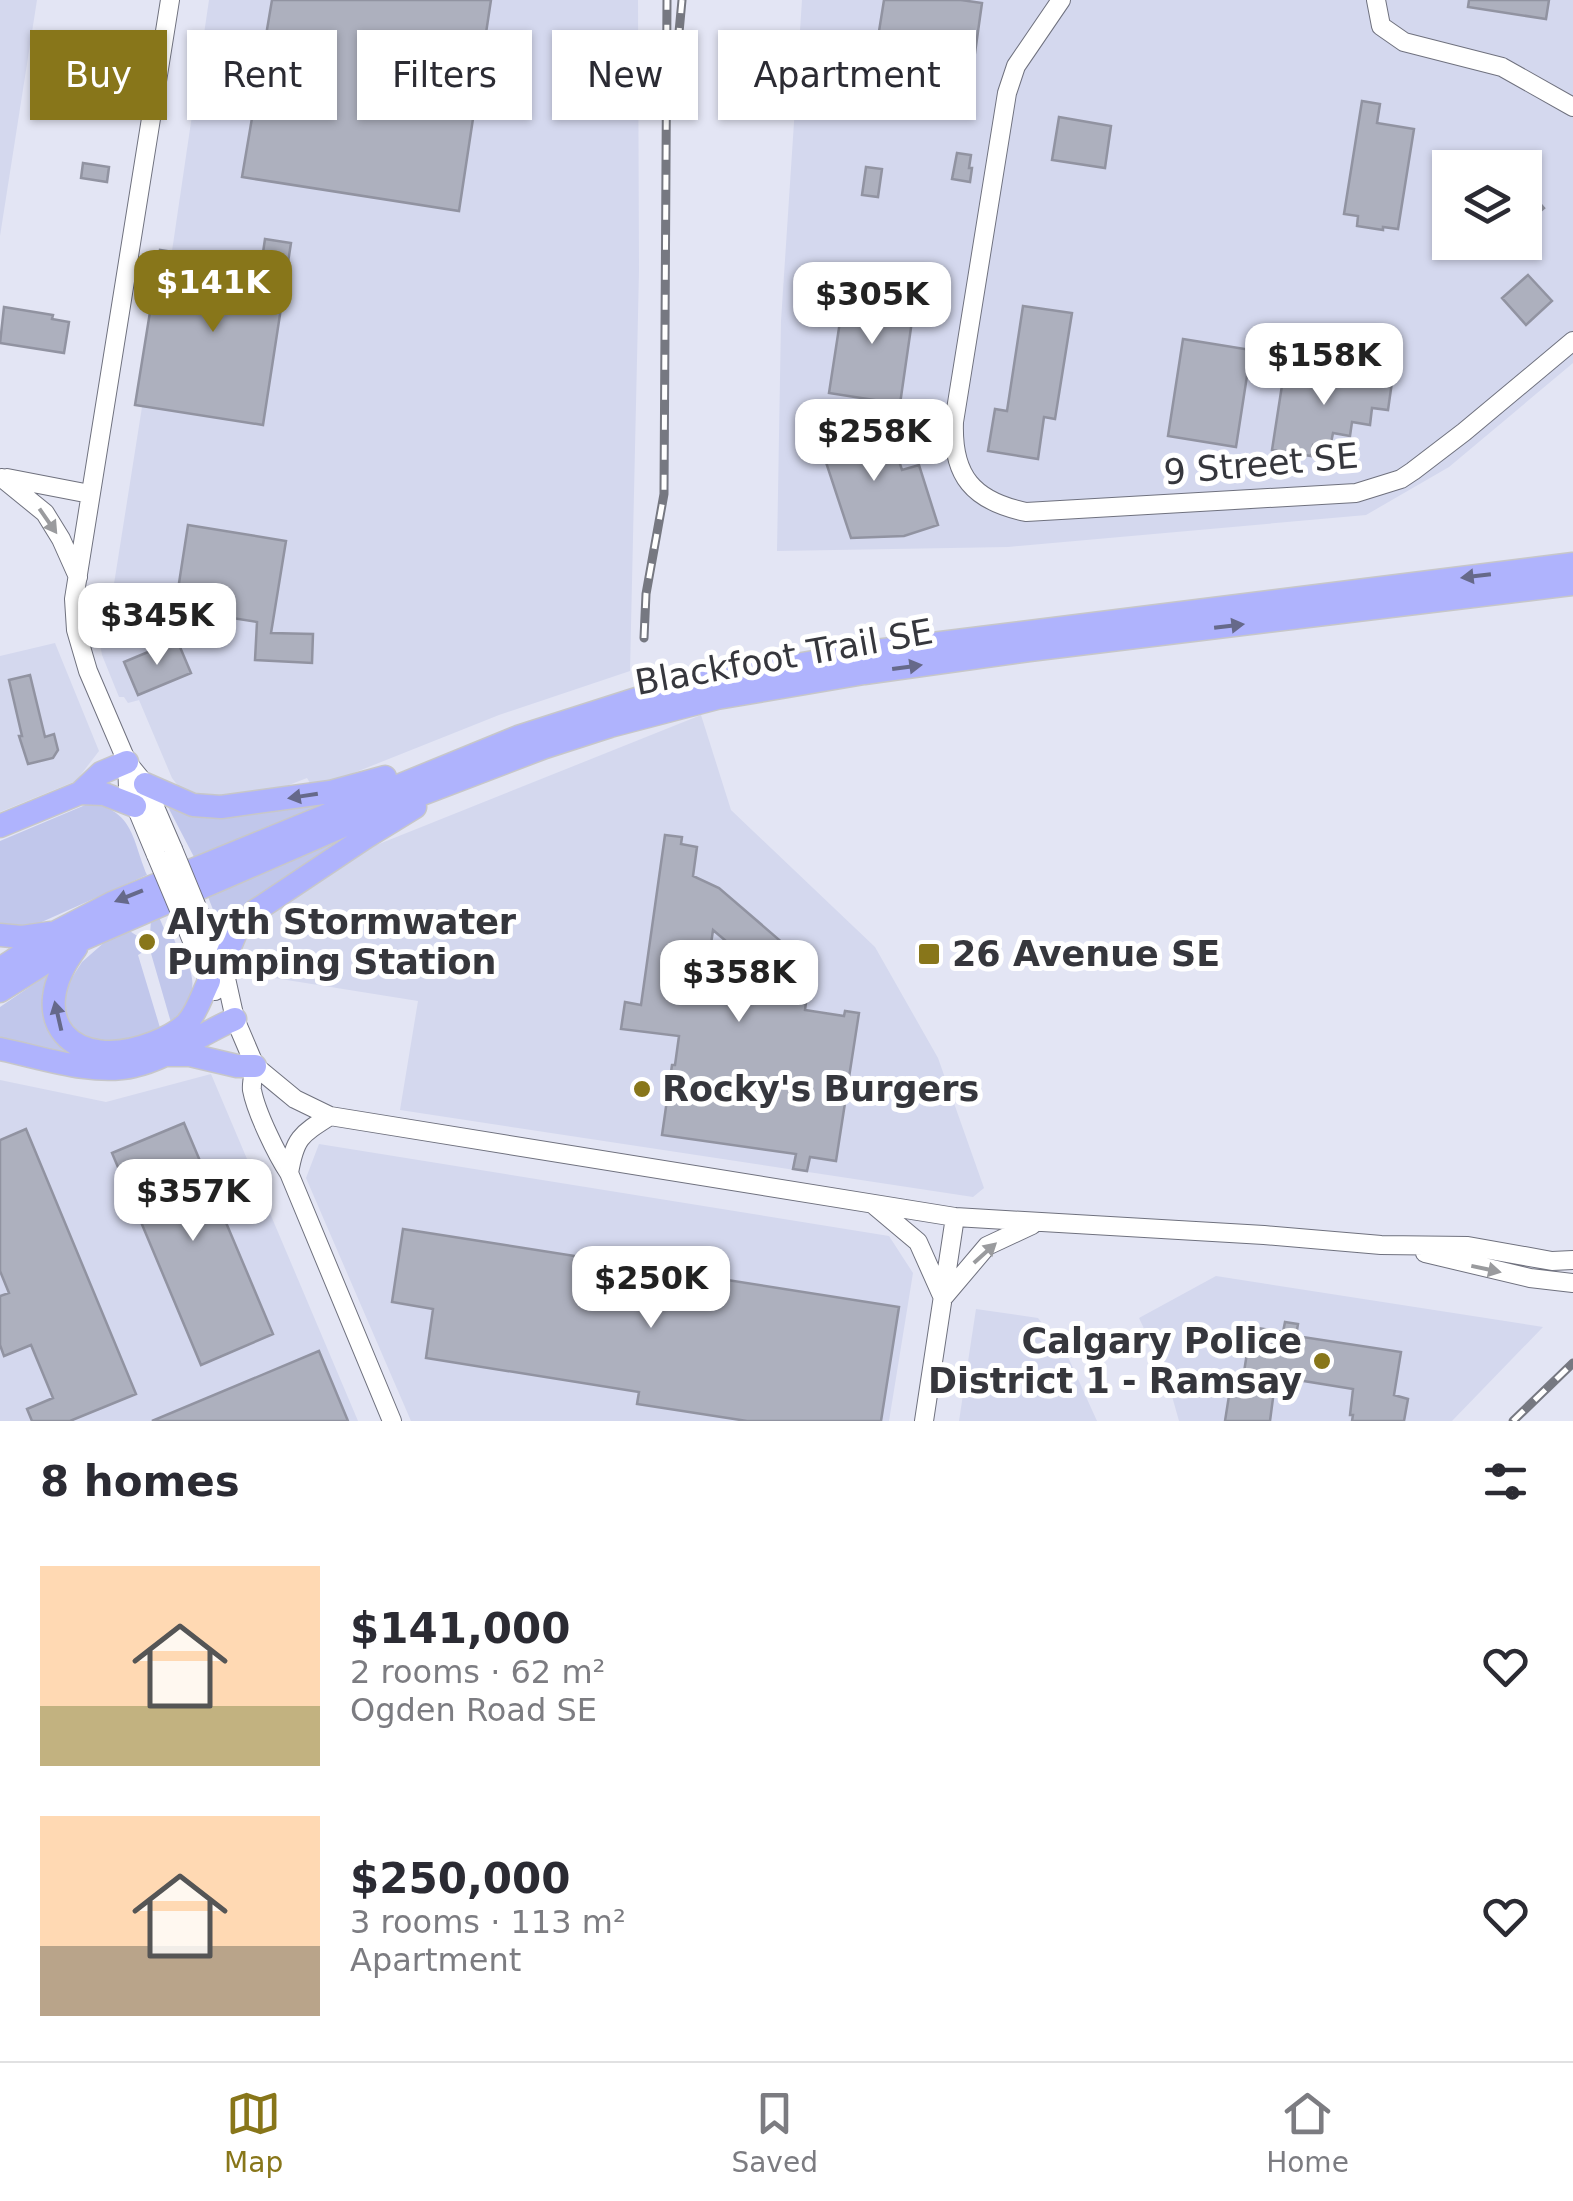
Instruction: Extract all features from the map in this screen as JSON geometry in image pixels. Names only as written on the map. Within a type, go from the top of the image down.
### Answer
[{"type":"main road","name":"Blackfoot Trail SE","points":[[0,991],[82,939],[534,732],[646,696],[876,650],[1573,564]]},
{"type":"main road","name":"Blackfoot Trail SE","points":[[0,969],[58,931],[112,903],[437,778],[716,698],[1030,650],[1573,584]]},
{"type":"main road","points":[[0,826],[80,793],[101,773],[127,762]]},
{"type":"main road","points":[[80,793],[140,795],[221,807],[330,792],[387,776],[437,778]]},
{"type":"main road","points":[[82,939],[60,972],[54,1005],[64,1036],[95,1052],[118,1052],[168,1036],[191,1018],[237,930],[256,911],[408,813],[437,778]]},
{"type":"main road","points":[[0,935],[22,937],[58,931]]},
{"type":"main road","points":[[0,1049],[90,1068],[134,1066],[235,1019]]},
{"type":"main road","points":[[163,1055],[190,1055],[237,1066],[255,1066]]},
{"type":"street","points":[[170,0],[74,599],[76,630],[88,671],[255,1066],[296,1099],[330,1116],[955,1216],[1401,1246],[1468,1246],[1573,1260]]},
{"type":"street","name":"9 Street SE","points":[[1061,0],[1016,66],[1000,123],[954,422],[958,467],[972,486],[1000,507],[1026,512],[1368,491],[1413,471],[1573,341]]},
{"type":"street","points":[[1376,0],[1381,26],[1404,42],[1502,67],[1573,107]]},
{"type":"street","points":[[1,477],[90,494]]},
{"type":"street","points":[[1,477],[45,513],[78,577]]},
{"type":"street","points":[[255,1066],[252,1089],[277,1154],[289,1174],[392,1421]]},
{"type":"street","points":[[289,1174],[294,1146],[330,1116]]},
{"type":"street","points":[[874,1204],[918,1242],[943,1298]]},
{"type":"street","points":[[924,1421],[955,1216]]},
{"type":"street","points":[[943,1298],[987,1246],[1037,1223]]},
{"type":"street","points":[[1401,1246],[1530,1278],[1573,1282]]},
{"type":"shaded area","points":[[0,0],[37,0],[30,30],[0,236]]},
{"type":"shaded area","points":[[209,0],[638,0],[638,30],[552,30],[552,120],[638,120],[630,671],[499,715],[331,782],[310,783],[307,778],[276,790],[206,799],[179,787],[172,778],[139,700],[128,703],[119,697],[102,655],[97,625],[112,625],[114,584],[142,407],[135,405],[160,250],[172,251],[191,120],[337,120],[337,30],[205,30]]},
{"type":"shaded area","points":[[802,0],[1573,0],[1573,363],[1449,467],[1366,515],[1008,547],[777,551],[781,321],[794,120],[976,120],[976,30],[800,30]]},
{"type":"shaded area","points":[[55,643],[99,751],[76,781],[0,812],[0,656]]},
{"type":"shaded area","points":[[701,715],[731,810],[875,947],[938,1058],[984,1188],[973,1197],[400,1110],[418,1001],[236,972],[245,933],[354,854]]},
{"type":"shaded area","points":[[347,796],[194,857],[168,807],[211,818]]},
{"type":"shaded area","points":[[90,803],[123,820],[147,875],[35,925],[0,930],[0,841]]},
{"type":"shaded area","points":[[359,829],[224,937],[208,897],[253,878],[253,873]]},
{"type":"shaded area","points":[[159,917],[168,938],[181,946],[192,980],[190,995],[172,1026],[150,950],[156,948],[150,935],[151,920]]},
{"type":"shaded area","points":[[128,930],[139,937],[143,952],[138,955],[161,1031],[143,1039],[94,1043],[73,1031],[63,1011],[69,977],[107,940]]},
{"type":"shaded area","points":[[53,971],[75,1055],[0,1038],[0,1007]]},
{"type":"shaded area","points":[[211,1074],[358,1421],[0,1421],[0,1080],[106,1102]]},
{"type":"shaded area","points":[[319,1144],[889,1236],[913,1273],[889,1421],[411,1421],[306,1178]]},
{"type":"shaded area","points":[[1216,1276],[1543,1327],[1452,1421],[1179,1421],[1166,1375],[1139,1318]]},
{"type":"shaded area","points":[[976,1309],[1038,1318],[1068,1357],[1097,1421],[959,1421]]},
{"type":"building","points":[[272,0],[491,0],[486,30],[357,30],[357,120],[473,120],[459,211],[242,177],[252,120],[337,120],[337,30],[267,30]]},
{"type":"building","points":[[884,0],[982,3],[976,46],[976,30],[879,30]]},
{"type":"building","points":[[1469,0],[1549,0],[1546,19],[1468,7]]},
{"type":"building","points":[[1362,101],[1380,104],[1377,123],[1414,129],[1398,229],[1357,226],[1358,216],[1344,214]]},
{"type":"building","points":[[1059,117],[1111,126],[1105,168],[1052,160]]},
{"type":"building","points":[[957,153],[971,155],[970,182],[952,179]]},
{"type":"building","points":[[83,163],[109,167],[107,182],[81,178]]},
{"type":"building","points":[[866,167],[882,169],[878,197],[862,195]]},
{"type":"building","points":[[265,239],[291,243],[263,425],[135,405],[160,250],[261,266]]},
{"type":"building","points":[[1528,275],[1552,301],[1526,325],[1502,298]]},
{"type":"building","points":[[845,289],[915,300],[900,404],[829,393]]},
{"type":"building","points":[[1023,306],[1072,313],[1055,419],[1044,417],[1038,459],[988,451],[995,409],[1007,411]]},
{"type":"building","points":[[4,307],[53,315],[52,319],[69,322],[64,353],[0,343]]},
{"type":"building","points":[[1183,339],[1251,350],[1236,447],[1168,436]]},
{"type":"building","points":[[1285,366],[1392,382],[1388,410],[1372,408],[1370,425],[1352,422],[1350,436],[1333,433],[1330,448],[1313,445],[1311,456],[1272,450]]},
{"type":"building","points":[[863,415],[875,449],[893,443],[902,470],[919,465],[938,525],[904,536],[851,538],[816,432]]},
{"type":"building","points":[[188,525],[286,541],[271,633],[313,634],[312,663],[255,660],[257,622],[175,609]]},
{"type":"building","points":[[177,640],[191,673],[138,695],[124,662]]},
{"type":"building","points":[[30,675],[45,737],[54,734],[58,750],[53,758],[28,764],[9,680]]},
{"type":"building","points":[[665,835],[682,837],[681,844],[697,847],[693,876],[719,888],[784,944],[770,960],[811,967],[805,1010],[844,1016],[845,1011],[859,1013],[836,1161],[810,1157],[807,1171],[793,1169],[796,1154],[662,1135],[679,1036],[621,1029],[625,1002],[641,1005]],"holes":[[[713,930],[764,973],[708,965]]]},
{"type":"building","points":[[184,1123],[273,1334],[201,1365],[112,1153]]},
{"type":"building","points":[[26,1129],[136,1394],[70,1421],[32,1421],[27,1409],[53,1398],[31,1345],[4,1356],[0,1345],[0,1296],[9,1293],[0,1271],[0,1140]]},
{"type":"building","points":[[403,1229],[899,1307],[881,1421],[747,1421],[637,1404],[639,1392],[426,1358],[433,1309],[392,1302]]},
{"type":"building","name":"Calgary Police District 1 - Ramsay","points":[[1285,1322],[1298,1324],[1296,1336],[1401,1352],[1394,1395],[1408,1399],[1404,1421],[1352,1421],[1353,1389],[1285,1378],[1284,1384],[1275,1383],[1270,1421],[1225,1421],[1231,1383],[1242,1385],[1251,1327],[1283,1332]]},
{"type":"building","points":[[319,1351],[348,1421],[152,1421]]},
{"type":"railway","points":[[644,638],[646,594],[664,494],[667,0]]},
{"type":"railway","points":[[679,30],[682,0]]},
{"type":"railway","points":[[1513,1421],[1573,1363]]},
{"type":"place","name":"Alyth Stormwater Pumping Station","points":[[147,942]]},
{"type":"place","name":"26 Avenue SE","points":[[929,954]]},
{"type":"place","name":"Rocky's Burgers","points":[[642,1089]]},
{"type":"place","name":"Calgary Police District 1 - Ramsay","points":[[1322,1361]]}]
